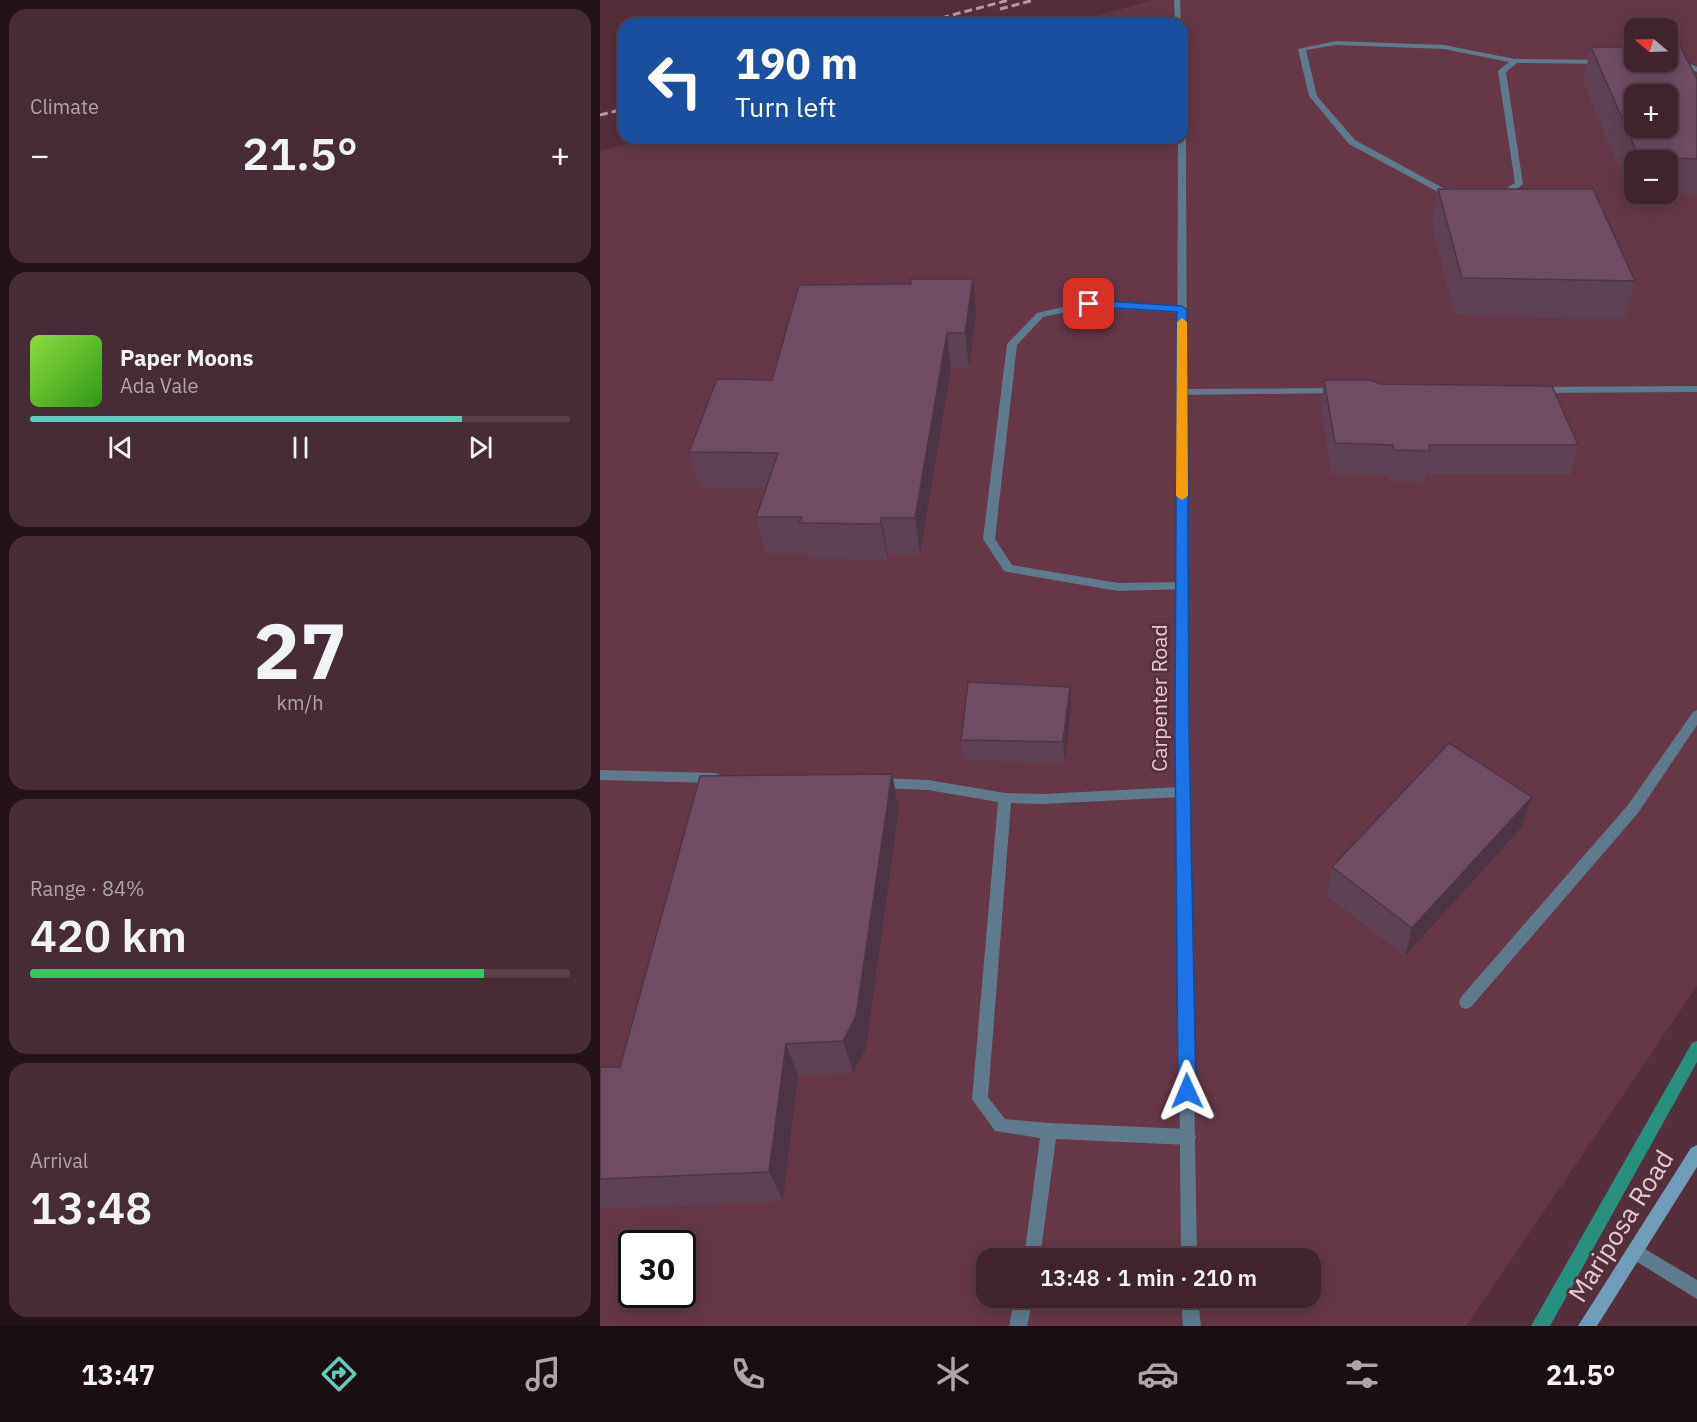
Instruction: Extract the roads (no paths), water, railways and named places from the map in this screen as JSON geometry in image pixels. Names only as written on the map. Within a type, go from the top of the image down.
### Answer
[{"type":"main road","name":"Mariposa Road","points":[[1587,1326],[1697,1153]]},
{"type":"street","points":[[1177,0],[1178,18]]},
{"type":"street","points":[[1462,191],[1441,190],[1352,142],[1313,96],[1302,50],[1336,43],[1444,47],[1515,60],[1611,62]]},
{"type":"street","points":[[1493,192],[1504,193],[1519,184],[1502,71],[1515,60]]},
{"type":"street","points":[[1678,63],[1697,70]]},
{"type":"street","name":"Carpenter Road","points":[[1182,144],[1182,792],[1189,1248]]},
{"type":"street","points":[[1182,310],[1089,304],[1040,315],[1012,344],[989,539],[1008,568],[1118,587],[1182,586]]},
{"type":"street","points":[[1529,390],[1697,389]]},
{"type":"street","points":[[1182,392],[1350,391]]},
{"type":"street","points":[[1466,1002],[1632,809],[1697,715]]},
{"type":"street","points":[[600,775],[729,779]]},
{"type":"street","points":[[869,782],[928,785],[1005,798],[1042,799],[1182,792]]},
{"type":"street","points":[[1005,798],[980,1099],[1000,1126],[1049,1131],[1188,1137]]},
{"type":"street","points":[[1033,1248],[1049,1131]]},
{"type":"street","points":[[1635,1251],[1697,1290]]},
{"type":"street","points":[[1018,1326],[1022,1308]]},
{"type":"street","points":[[1191,1308],[1192,1326]]},
{"type":"waterway","points":[[1540,1326],[1697,1048]]},
{"type":"railway","points":[[941,18],[1009,0]]},
{"type":"railway","points":[[1000,9],[1034,0]]},
{"type":"railway","points":[[600,115],[618,110]]}]
